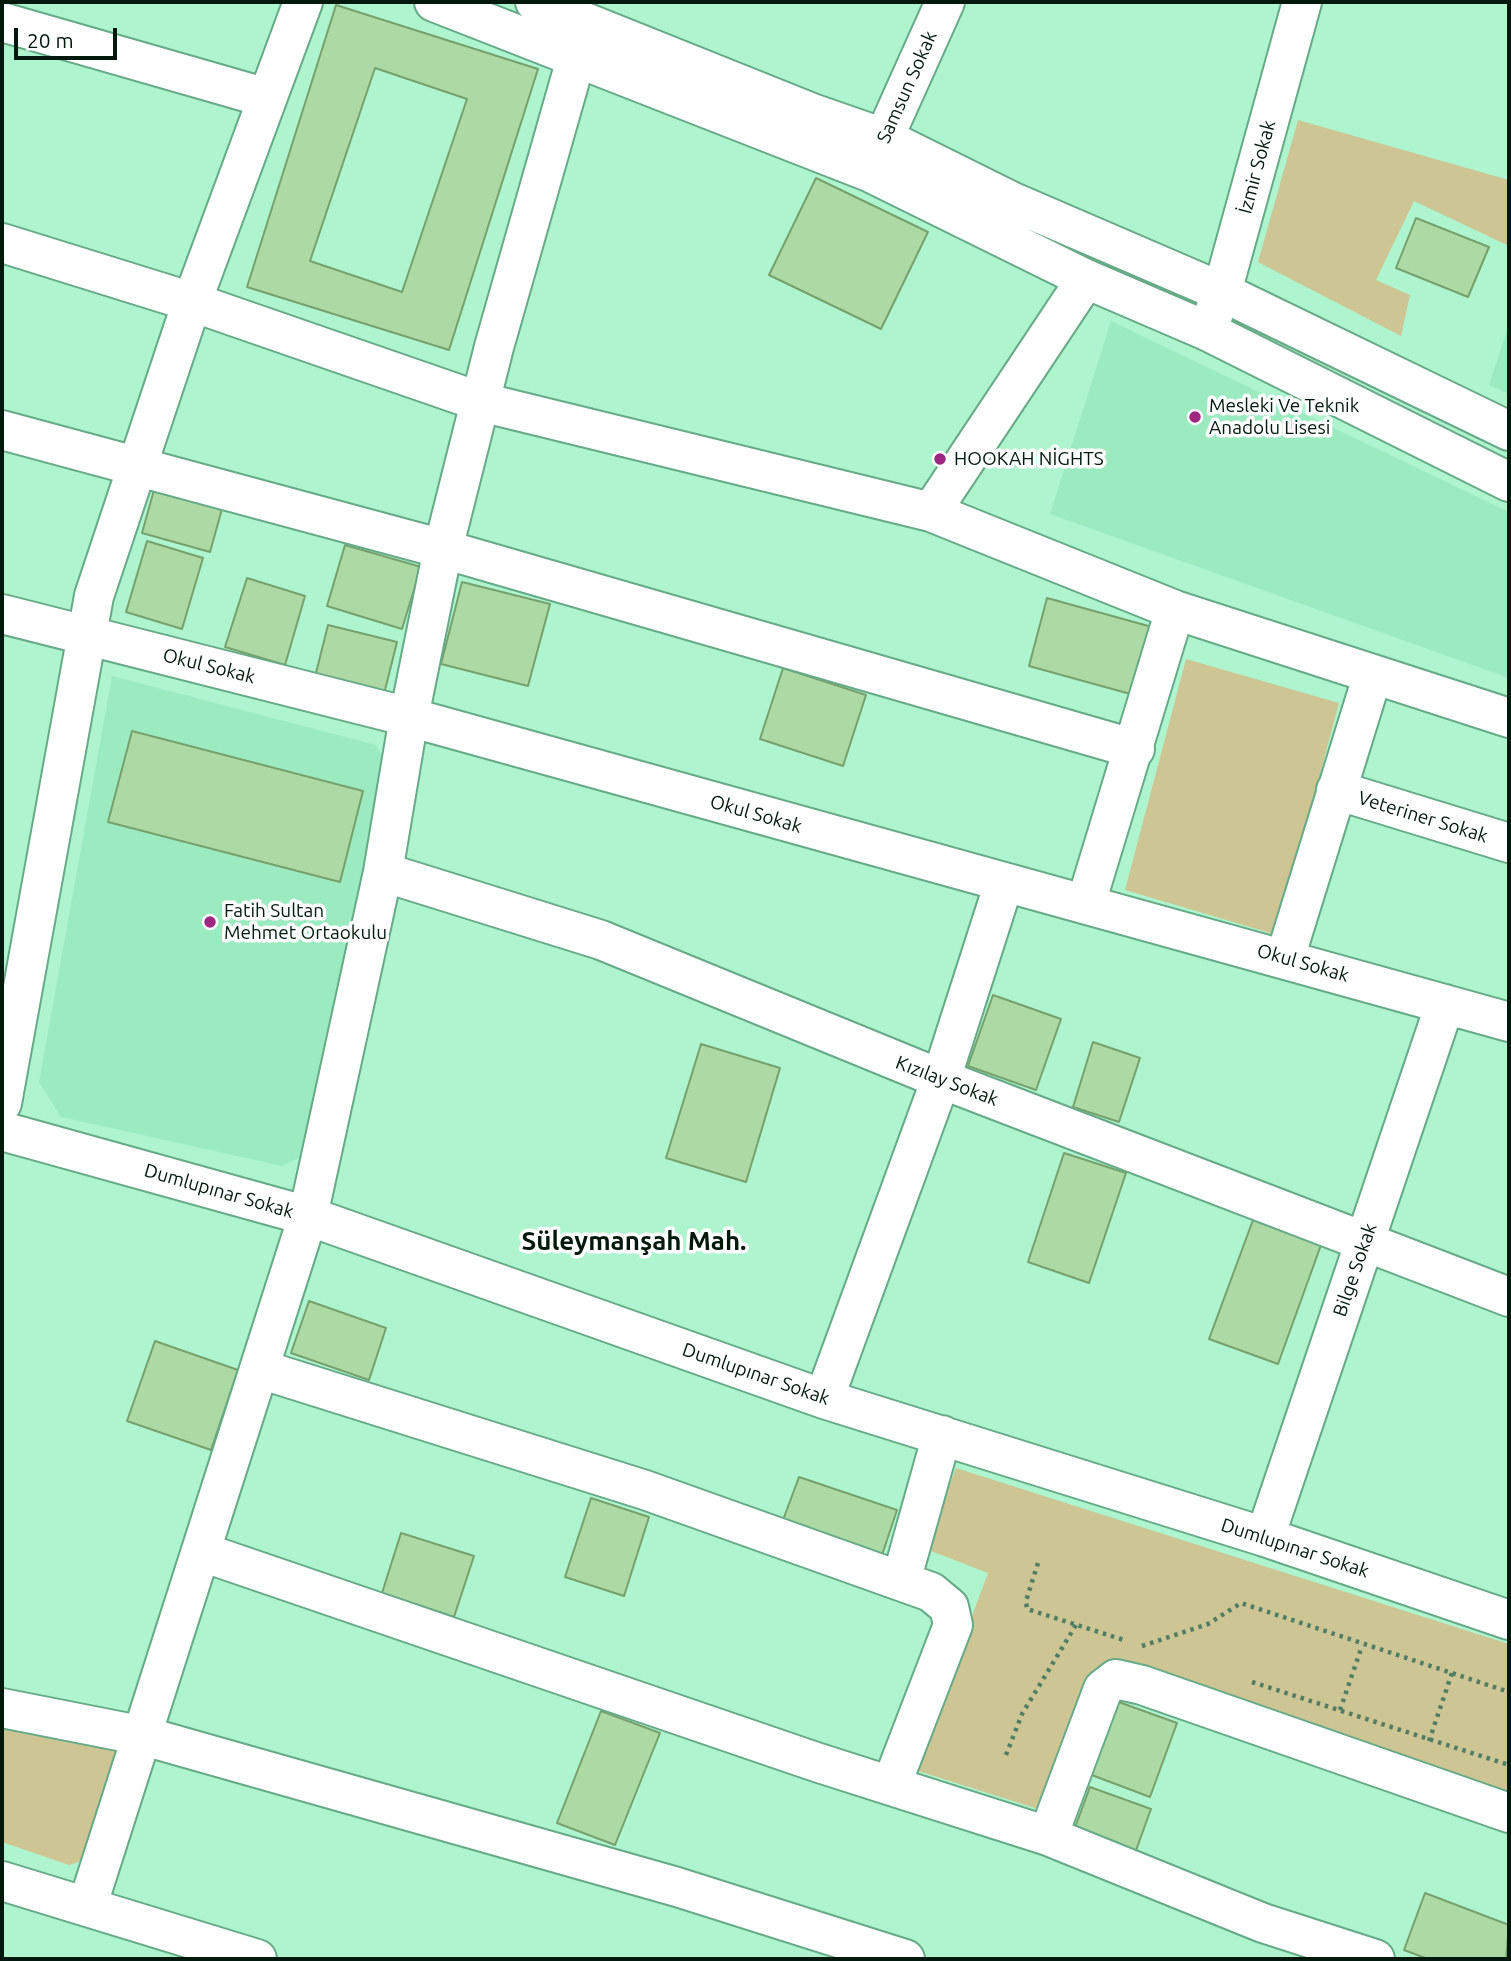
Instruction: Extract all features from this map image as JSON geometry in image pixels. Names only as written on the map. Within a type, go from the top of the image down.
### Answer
[{"type":"street","points":[[2,1103],[94,596],[192,302],[303,2]]},
{"type":"street","points":[[433,2],[576,59],[1013,202],[1222,292],[1509,431]]},
{"type":"street","points":[[536,2],[812,113],[876,155],[1086,279],[1207,331],[1509,482]]},
{"type":"street","name":"Samsun Sokak","points":[[876,155],[945,2]]},
{"type":"street","name":"İzmir Sokak","points":[[1207,331],[1222,292],[1302,2]]},
{"type":"street","points":[[2,22],[267,98]]},
{"type":"street","points":[[87,1907],[144,1736],[308,1216],[383,872],[409,717],[443,550],[494,346],[576,59]]},
{"type":"street","points":[[2,243],[192,302],[481,402],[930,512],[1175,610],[1509,718]]},
{"type":"street","points":[[930,512],[1086,279]]},
{"type":"street","points":[[2,430],[443,550],[1135,749]]},
{"type":"street","points":[[1086,903],[1135,749],[1175,610]]},
{"type":"street","name":"Okul Sokak","points":[[2,614],[409,717],[1509,1022]]},
{"type":"street","points":[[1285,958],[1373,674]]},
{"type":"street","name":"Veteriner Sokak","points":[[1336,790],[1509,843]]},
{"type":"street","name":"Kızılay Sokak","points":[[383,872],[601,940],[941,1079],[1509,1297]]},
{"type":"street","points":[[824,1399],[941,1079],[1003,883]]},
{"type":"street","name":"Bilge Sokak","points":[[1265,1537],[1444,1004]]},
{"type":"street","name":"Dumlupınar Sokak","points":[[2,1131],[308,1216],[824,1399],[1265,1537],[1509,1620]]},
{"type":"street","points":[[260,1369],[645,1490],[931,1592],[949,1607],[953,1625],[891,1786]]},
{"type":"street","points":[[901,1581],[942,1435]]},
{"type":"street","points":[[202,1552],[891,1786],[1048,1836],[1263,1923],[1375,1959]]},
{"type":"street","points":[[1048,1836],[1103,1689],[1116,1679],[1142,1685],[1415,1783],[1509,1813]]},
{"type":"street","points":[[2,1709],[144,1736],[677,1887],[905,1959]]},
{"type":"street","points":[[2,1881],[257,1959]]},
{"type":"path","points":[[1038,1563],[1026,1601],[1027,1609],[1155,1650]]},
{"type":"path","points":[[1142,1646],[1208,1624],[1241,1603],[1362,1646],[1509,1692]]},
{"type":"path","points":[[1006,1755],[1022,1714],[1076,1625]]},
{"type":"path","points":[[1340,1710],[1362,1646]]},
{"type":"path","points":[[1415,1783],[1452,1672]]},
{"type":"path","points":[[1248,1680],[1509,1765]]},
{"type":"shaded area","points":[[1298,120],[1509,180],[1509,246],[1414,201],[1376,280],[1410,295],[1401,336],[1258,262]]},
{"type":"shaded area","name":"Mesleki Ve Teknik Anadolu Lisesi","points":[[1111,321],[1509,512],[1509,678],[1050,514]]},
{"type":"shaded area","points":[[1509,324],[1509,394],[1489,385]]},
{"type":"shaded area","points":[[1186,659],[1339,703],[1277,935],[1125,890]]},
{"type":"shaded area","name":"Fatih Sultan Mehmet Ortaokulu","points":[[112,676],[376,745],[386,762],[305,1155],[282,1166],[61,1117],[39,1082]]},
{"type":"shaded area","points":[[956,1468],[1509,1644],[1509,1795],[1114,1661],[1092,1672],[1038,1809],[915,1770],[988,1573],[926,1549]]},
{"type":"shaded area","points":[[2,1722],[123,1748],[85,1860],[69,1865],[2,1842]]},
{"type":"building","points":[[336,5],[538,69],[449,350],[247,287]],"holes":[[[375,68],[467,99],[402,292],[310,261]]]},
{"type":"building","points":[[816,178],[928,232],[881,329],[769,275]]},
{"type":"building","points":[[1416,218],[1489,247],[1468,297],[1396,268]]},
{"type":"building","points":[[154,490],[222,509],[210,552],[142,533]]},
{"type":"building","points":[[147,541],[203,558],[182,629],[126,612]]},
{"type":"building","points":[[345,545],[421,567],[402,629],[327,606]]},
{"type":"building","points":[[247,578],[305,596],[285,665],[225,647]]},
{"type":"building","points":[[462,582],[550,604],[528,686],[441,664]]},
{"type":"building","points":[[1047,598],[1152,627],[1134,695],[1029,666]]},
{"type":"building","points":[[328,625],[397,642],[384,694],[315,677]]},
{"type":"building","points":[[783,668],[866,695],[843,766],[760,739]]},
{"type":"building","points":[[132,731],[363,791],[340,882],[108,822]]},
{"type":"building","points":[[993,995],[1061,1019],[1036,1090],[968,1066]]},
{"type":"building","points":[[1093,1042],[1140,1058],[1119,1122],[1073,1107]]},
{"type":"building","points":[[701,1044],[780,1068],[746,1182],[666,1158]]},
{"type":"building","points":[[1064,1153],[1126,1173],[1089,1283],[1028,1262]]},
{"type":"building","points":[[1253,1220],[1321,1245],[1278,1364],[1209,1339]]},
{"type":"building","points":[[309,1301],[386,1328],[369,1380],[291,1353]]},
{"type":"building","points":[[155,1341],[238,1370],[211,1450],[127,1421]]},
{"type":"building","points":[[799,1477],[897,1510],[882,1555],[783,1520]]},
{"type":"building","points":[[591,1498],[649,1517],[624,1596],[565,1577]]},
{"type":"building","points":[[401,1533],[474,1556],[454,1617],[382,1593]]},
{"type":"building","points":[[1116,1701],[1177,1723],[1150,1797],[1089,1774]]},
{"type":"building","points":[[601,1711],[660,1733],[615,1845],[557,1823]]},
{"type":"building","points":[[1090,1787],[1151,1809],[1134,1856],[1073,1833]]},
{"type":"building","points":[[1425,1893],[1509,1925],[1506,1959],[1428,1959],[1404,1950]]},
{"type":"place","name":"Mesleki Ve Teknik Anadolu Lisesi","points":[[1195,417]]},
{"type":"place","name":"HOOKAH NİGHTS","points":[[940,459]]},
{"type":"place","name":"Fatih Sultan Mehmet Ortaokulu","points":[[210,922]]},
{"type":"district","name":"Süleymanşah Mah.","points":[[634,1241]]}]
